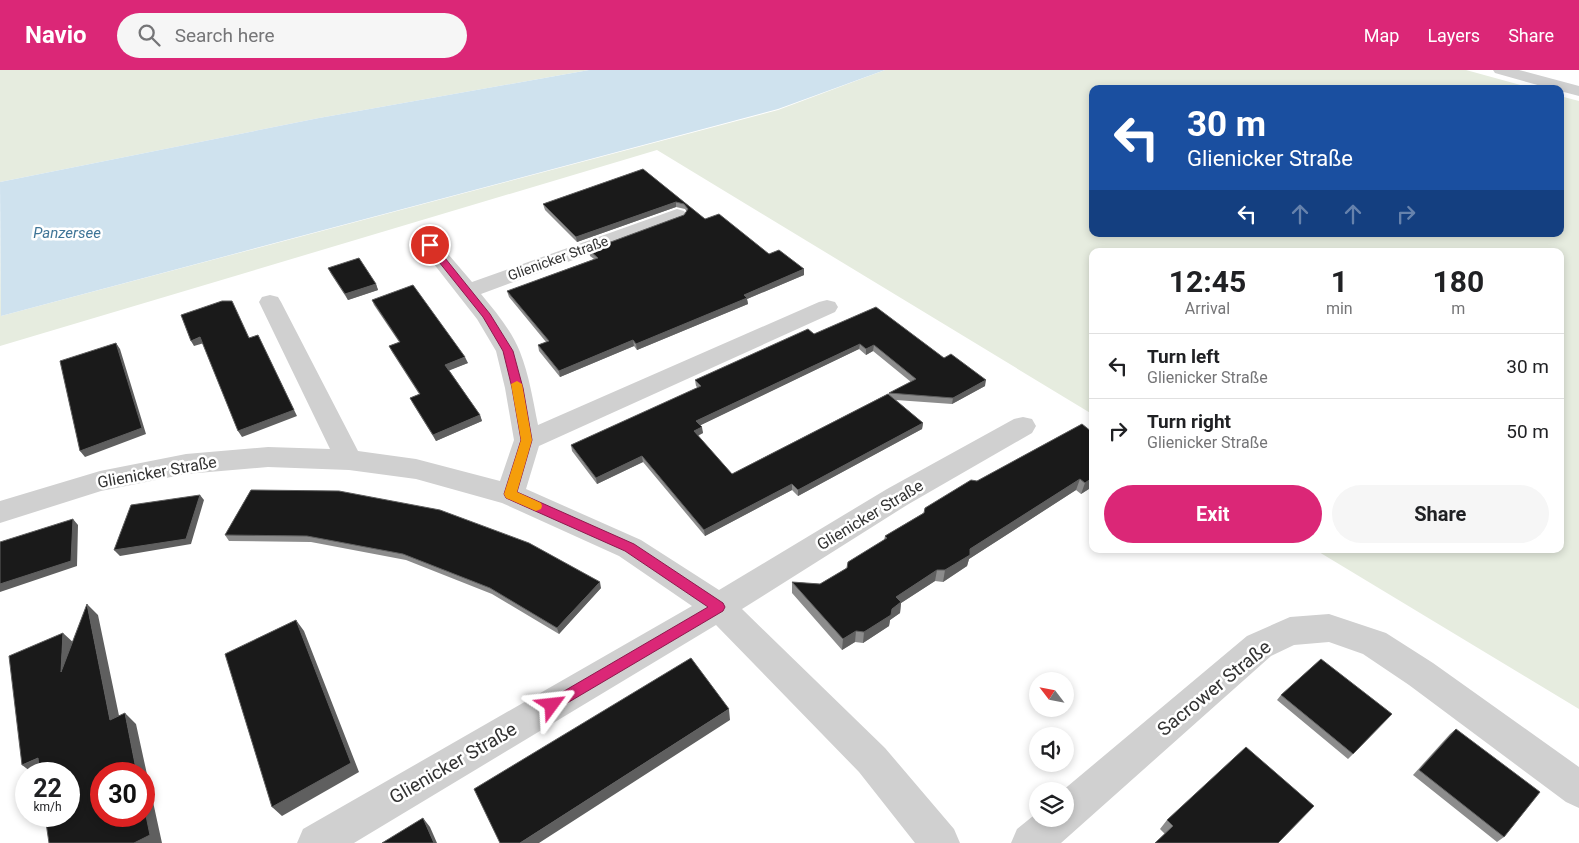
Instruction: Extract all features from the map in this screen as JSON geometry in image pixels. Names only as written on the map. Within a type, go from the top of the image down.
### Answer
[{"type":"street","points":[[1501,70],[1557,85]]},
{"type":"street","points":[[1564,87],[1579,91]]},
{"type":"street","name":"Glienicker Straße","points":[[468,291],[677,215]]},
{"type":"street","points":[[430,245],[487,316],[508,351],[518,388],[527,440],[510,494]]},
{"type":"street","points":[[270,302],[349,460]]},
{"type":"street","points":[[527,440],[826,307]]},
{"type":"street","name":"Glienicker Straße","points":[[317,843],[719,607],[897,497],[1023,426]]},
{"type":"street","name":"Glienicker Straße","points":[[0,512],[100,481],[186,464],[268,457],[349,460],[416,469],[510,494],[630,548],[719,607],[872,760],[940,843]]},
{"type":"street","name":"Sacrower Straße","points":[[1074,806],[1260,646],[1290,631],[1330,628],[1374,643],[1382,648],[1421,674],[1579,789]]},
{"type":"street","points":[[1031,843],[1050,827]]},
{"type":"shaded area","points":[[0,70],[589,70],[319,118],[0,182]]},
{"type":"shaded area","points":[[885,70],[1466,70],[1520,85],[1089,85],[1089,237],[1564,237],[1564,97],[1579,101],[1579,709],[1321,553],[1564,553],[1564,248],[1089,248],[1089,412],[657,150],[0,346],[0,208],[1,316],[778,110]]},
{"type":"water","name":"Panzersee","points":[[589,70],[885,70],[778,109],[1,316],[0,182],[319,118]]},
{"type":"building","points":[[643,169],[705,219],[719,214],[769,254],[779,250],[804,269],[744,295],[747,298],[636,344],[633,340],[559,371],[538,345],[549,341],[507,291],[598,258],[589,250],[684,215],[688,209],[684,204],[676,202],[576,237],[543,204]]},
{"type":"building","points":[[359,258],[376,284],[345,294],[328,268]]},
{"type":"building","points":[[413,285],[465,357],[445,365],[480,415],[433,435],[410,398],[420,394],[389,346],[400,342],[372,300]]},
{"type":"building","points":[[222,301],[232,301],[249,338],[258,335],[294,410],[238,431],[200,337],[191,341],[181,315]]},
{"type":"building","points":[[876,307],[944,358],[951,354],[986,380],[953,398],[889,393],[916,379],[874,345],[866,349],[860,344],[696,421],[702,427],[694,431],[732,474],[888,394],[923,423],[798,490],[792,484],[704,530],[642,456],[596,478],[571,445],[701,386],[695,380],[808,329],[814,334]]},
{"type":"building","points":[[116,343],[142,428],[80,451],[60,361]]},
{"type":"building","points":[[1082,424],[1089,430],[1089,480],[1085,483],[1080,479],[970,549],[970,555],[945,570],[937,570],[896,597],[901,602],[892,609],[891,615],[864,632],[856,631],[843,639],[792,582],[820,584],[847,568],[848,562],[887,538],[885,536],[924,513],[925,508],[971,480],[977,481]]},
{"type":"building","points":[[251,490],[339,491],[440,510],[529,543],[600,582],[557,628],[490,588],[403,554],[307,536],[225,535]]},
{"type":"building","points":[[200,495],[186,539],[114,550],[131,505]]},
{"type":"building","points":[[73,519],[71,561],[0,584],[0,542]]},
{"type":"building","points":[[87,604],[110,720],[125,713],[135,762],[90,762],[90,827],[148,827],[150,835],[134,843],[49,843],[47,827],[80,827],[80,762],[38,762],[38,758],[29,762],[22,762],[9,656],[63,633],[61,672]]},
{"type":"building","points":[[296,620],[351,763],[272,807],[225,654]]},
{"type":"building","points":[[691,658],[729,709],[520,843],[500,843],[474,789]]},
{"type":"building","points":[[1321,659],[1392,714],[1353,754],[1281,695]]},
{"type":"building","points":[[1456,729],[1540,792],[1504,837],[1419,770]]},
{"type":"building","points":[[1246,747],[1314,806],[1278,843],[1155,843],[1173,826],[1167,820]]},
{"type":"building","points":[[423,818],[434,843],[382,843]]},
{"type":"slow traffic","points":[[517,384],[527,440],[510,494],[536,506]]},
{"type":"route","points":[[430,245],[487,316],[508,351],[518,388],[527,440],[510,494],[630,548],[719,607],[552,705]]}]
